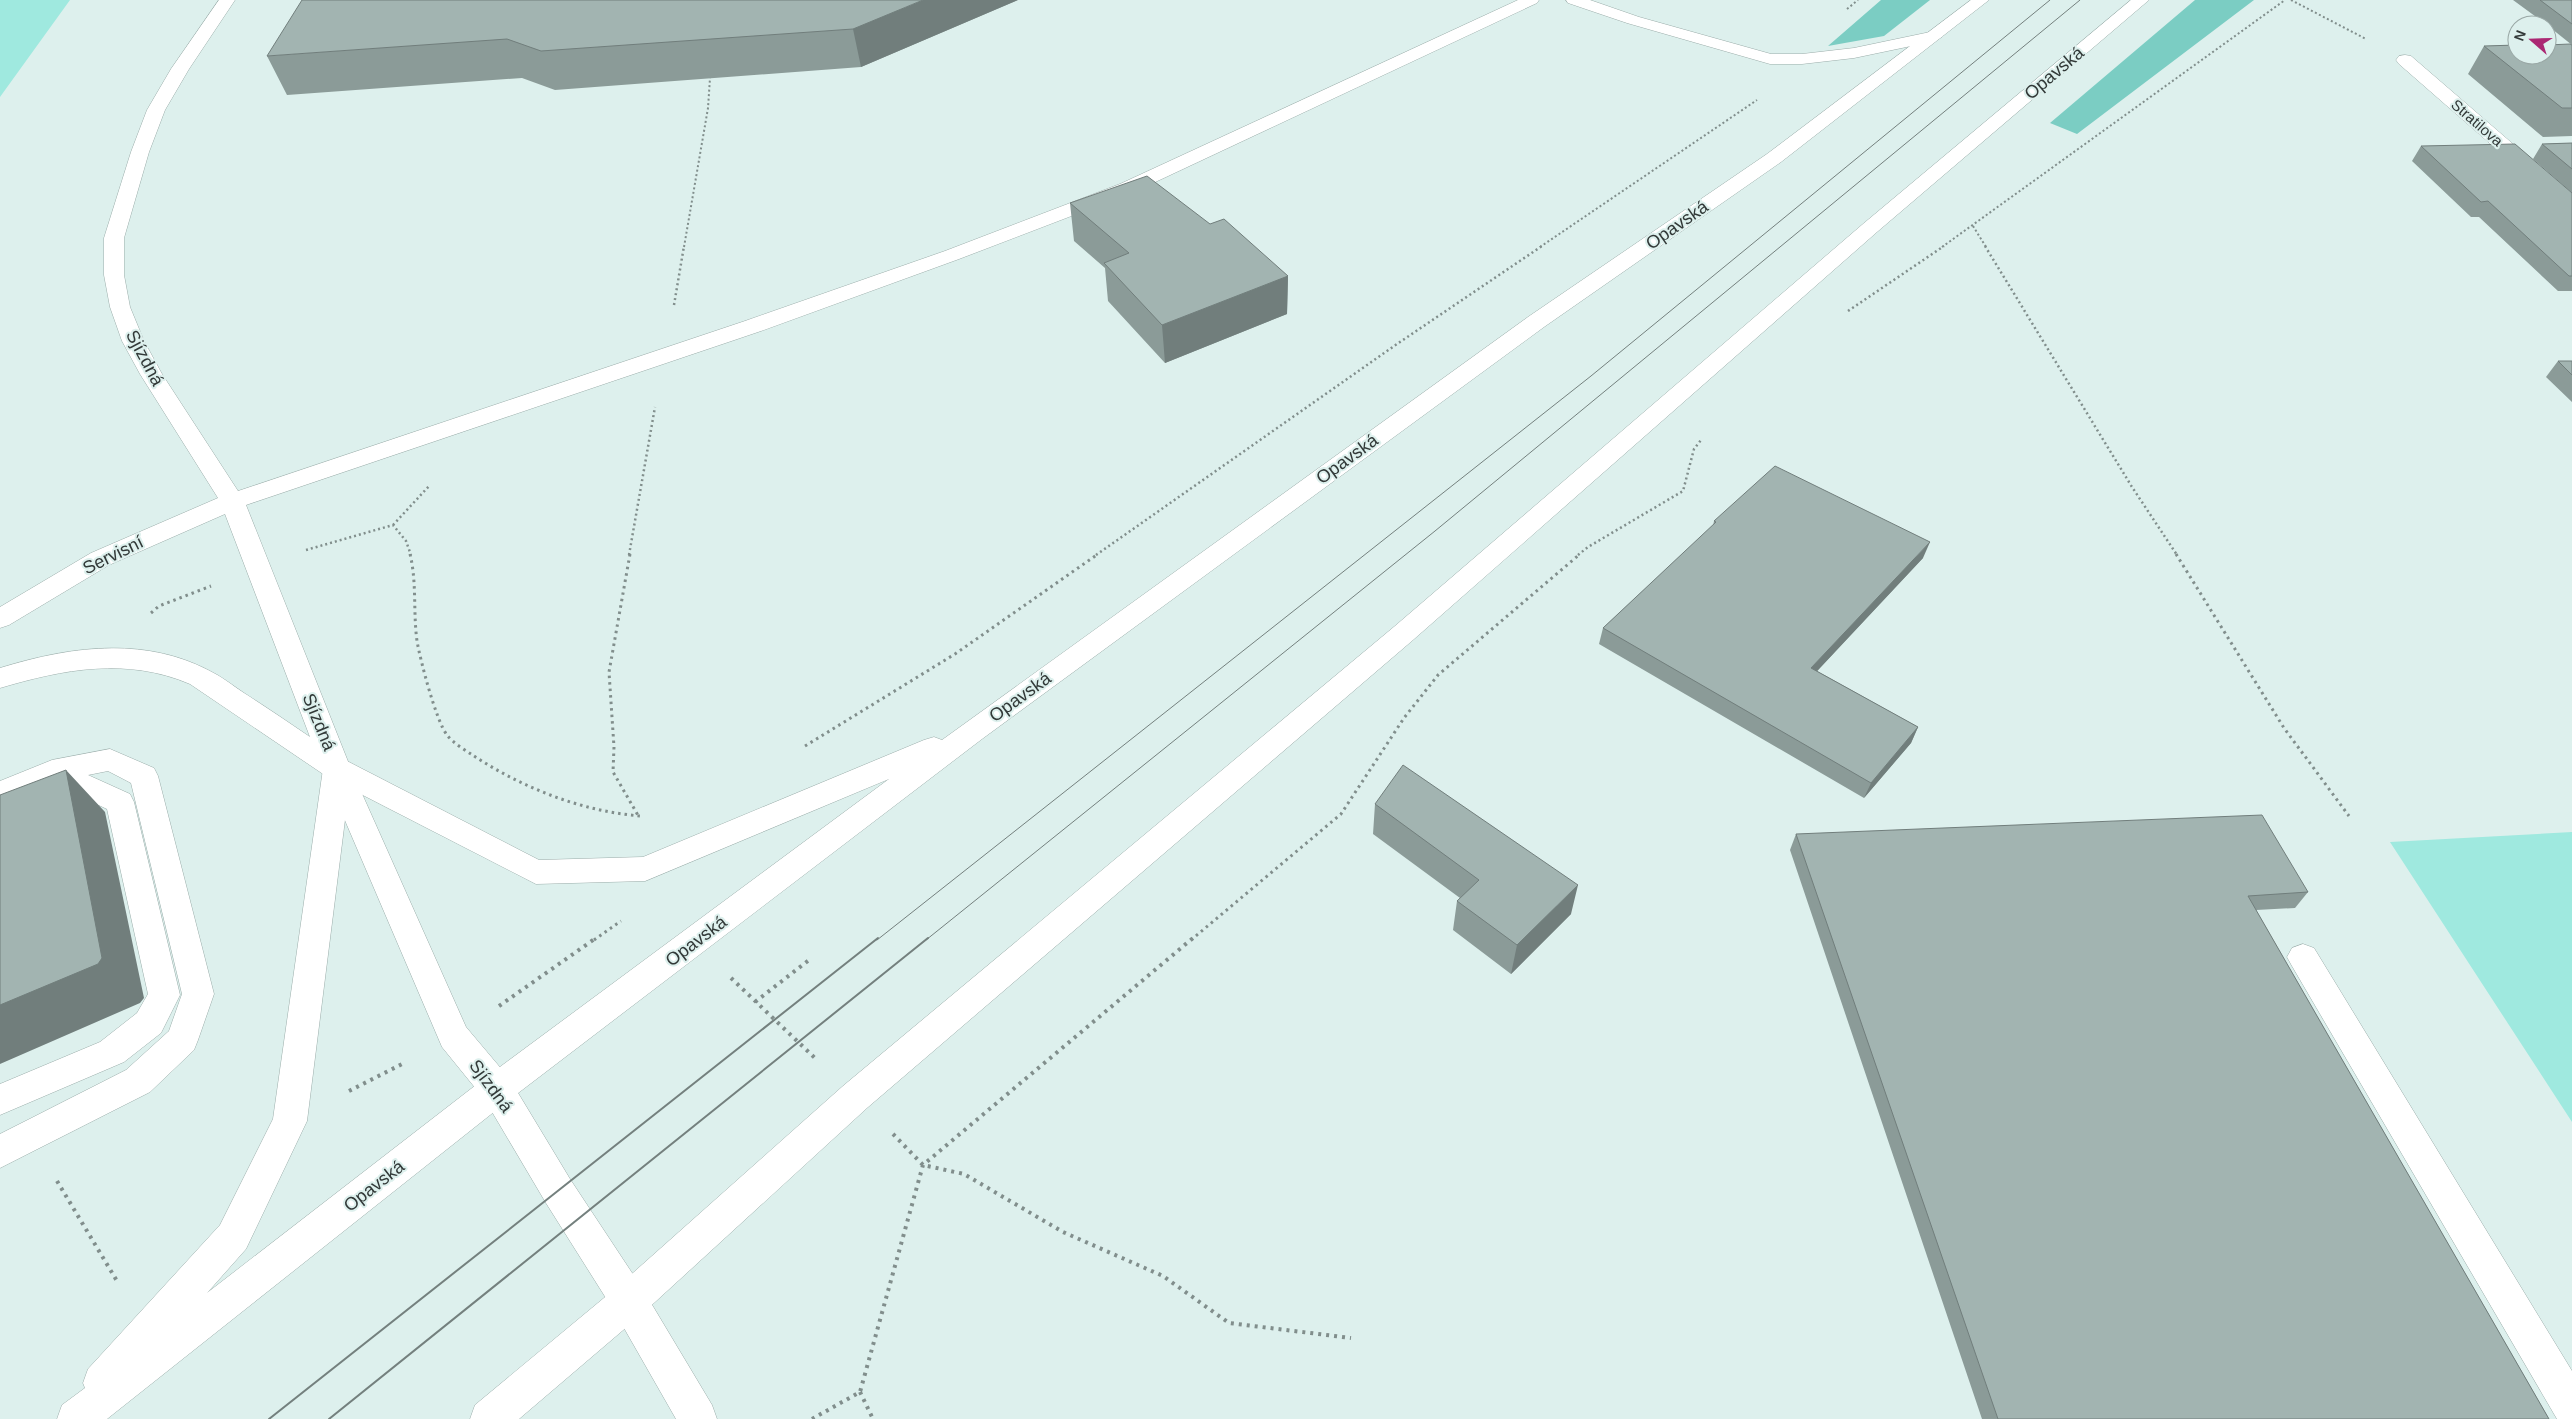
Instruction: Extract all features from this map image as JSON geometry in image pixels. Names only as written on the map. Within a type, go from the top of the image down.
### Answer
[{"type":"main road","name":"Sjízdná","points":[[227,0],[180,69],[156,110],[140,152],[114,238],[114,266],[120,307],[133,341],[232,501],[338,769],[454,1037],[497,1089],[558,1191],[629,1301],[698,1419]]},
{"type":"main road","name":"Servisní","points":[[0,620],[100,559],[232,501],[665,356],[952,255],[1127,188],[1202,155],[1531,0]]},
{"type":"main road","points":[[1574,0],[1633,20],[1770,59],[1802,59],[1854,53],[1935,36]]},
{"type":"main road","name":"Opavská","points":[[76,1419],[497,1089],[694,943],[972,732],[1536,322],[1774,158],[1981,0]]},
{"type":"main road","name":"Opavská","points":[[489,1419],[629,1301],[855,1097],[1404,633],[1870,228],[2140,0]]},
{"type":"main road","name":"Stratilova","points":[[2405,60],[2572,205]]},
{"type":"main road","points":[[0,678],[62,661],[114,658],[155,662],[191,672],[338,769],[536,872],[645,869],[972,732]]},
{"type":"main road","points":[[0,793],[52,771],[110,760],[144,776],[198,994],[182,1040],[138,1081],[0,1152]]},
{"type":"main road","points":[[70,1419],[233,1237],[290,1121],[338,769]]},
{"type":"main road","points":[[0,1100],[112,1052],[149,1023],[164,995],[120,802],[52,771]]},
{"type":"main road","points":[[2303,957],[2572,1407]]},
{"type":"path","points":[[798,750],[955,654],[1405,338],[1731,117],[1798,74],[1804,43],[1858,0]]},
{"type":"path","points":[[1847,312],[1973,226],[2285,0]]},
{"type":"path","points":[[2291,0],[2405,60]]},
{"type":"path","points":[[645,869],[644,835],[638,816],[613,772],[614,747],[610,672],[708,108],[710,78]]},
{"type":"path","points":[[1973,226],[2284,728],[2348,816]]},
{"type":"path","points":[[873,1419],[860,1392],[923,1165],[1341,814],[1404,718],[1438,675],[1588,547],[1627,526],[1683,491],[1694,449],[1706,435]]},
{"type":"path","points":[[114,658],[130,630],[160,606],[257,568],[345,537],[393,525],[406,542],[417,594],[417,642],[445,734],[497,771],[550,794],[584,807],[638,816],[648,814]]},
{"type":"path","points":[[694,943],[923,1165],[964,1174],[1063,1232],[1163,1276],[1229,1323],[1351,1338]]},
{"type":"path","points":[[755,1002],[809,960]]},
{"type":"path","points":[[812,1419],[860,1392]]},
{"type":"shaded area","points":[[0,0],[70,0],[0,97]]},
{"type":"shaded area","points":[[1881,0],[1930,0],[1884,36],[1828,46]]},
{"type":"shaded area","points":[[2195,0],[2254,0],[2077,134],[2050,123]]},
{"type":"shaded area","points":[[2572,832],[2572,1122],[2390,842]]},
{"type":"building","points":[[302,0],[923,0],[853,29],[541,51],[507,39],[267,56]]},
{"type":"building","points":[[2540,0],[2572,0],[2572,24]]},
{"type":"building","points":[[2507,45],[2507,64],[2484,46]]},
{"type":"building","points":[[2557,45],[2572,45],[2572,108],[2562,108],[2508,65],[2557,65]]},
{"type":"building","points":[[2572,143],[2572,169],[2542,144]]},
{"type":"building","points":[[2515,144],[2572,193],[2572,276],[2569,276],[2488,201],[2481,202],[2421,146]]},
{"type":"building","points":[[1147,176],[1210,224],[1224,219],[1288,276],[1162,325],[1104,263],[1129,253],[1070,203]]},
{"type":"building","points":[[2558,361],[2572,361],[2572,375]]},
{"type":"building","points":[[1775,466],[1930,542],[1811,668],[1918,727],[1871,783],[1603,628],[1716,522],[1714,521]]},
{"type":"building","points":[[1403,765],[1578,885],[1517,945],[1457,901],[1479,880],[1375,804]]},
{"type":"building","points":[[66,770],[102,958],[98,964],[0,1005],[0,795]]},
{"type":"building","points":[[2262,815],[2308,892],[2248,896],[2549,1419],[1998,1419],[1796,834]]},
{"type":"tram line","points":[[877,940],[1591,376],[2050,0]]},
{"type":"tram line","points":[[926,940],[1435,531],[2080,0]]},
{"type":"tram line","points":[[269,1419],[878,938]]},
{"type":"tram line","points":[[329,1419],[928,938]]}]
